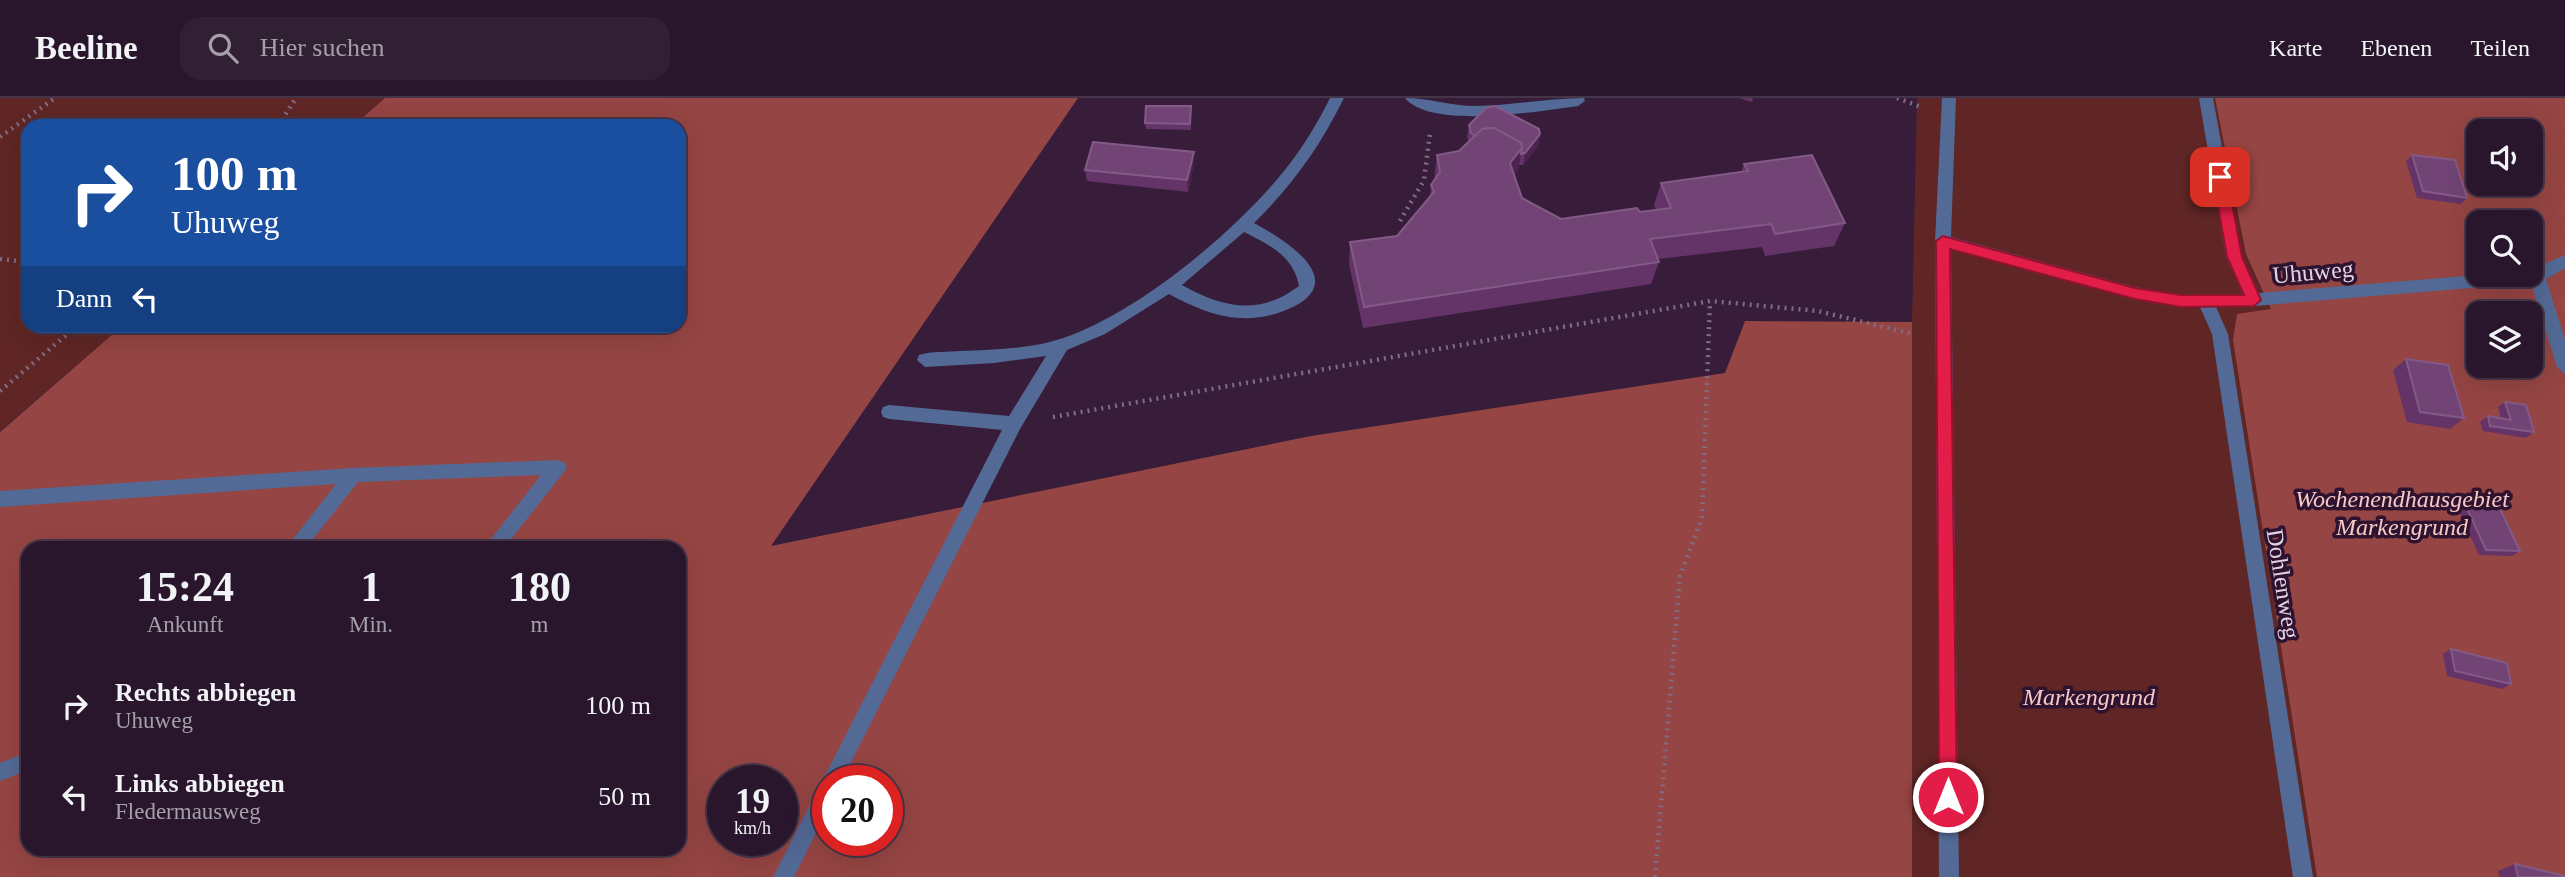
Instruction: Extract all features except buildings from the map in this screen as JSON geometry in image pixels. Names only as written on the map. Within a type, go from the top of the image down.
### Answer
[{"type":"lane","points":[[925,360],[995,356],[1061,345],[1134,310],[1168,286],[1242,224],[1302,161],[1337,98]]},
{"type":"lane","points":[[1412,98],[1431,108],[1468,111],[1578,101]]},
{"type":"lane","points":[[1949,98],[1943,241],[1949,877]]},
{"type":"lane","points":[[2206,98],[2234,257],[2254,300]]},
{"type":"lane","points":[[1168,286],[1198,304],[1229,311],[1263,311],[1291,303],[1307,288],[1306,268],[1289,250],[1242,224]]},
{"type":"lane","name":"Uhuweg","points":[[1943,241],[2135,293],[2206,302],[2466,282]]},
{"type":"lane","name":"Uhuweg","points":[[2543,273],[2565,261]]},
{"type":"lane","points":[[2540,287],[2565,367]]},
{"type":"lane","name":"Dohlenweg","points":[[2206,302],[2220,334],[2303,877]]},
{"type":"lane","points":[[840,765],[1014,424],[1061,345]]},
{"type":"lane","points":[[890,412],[1014,424]]},
{"type":"lane","points":[[0,499],[353,475],[558,467],[499,541]]},
{"type":"lane","points":[[301,541],[353,475]]},
{"type":"lane","points":[[0,772],[21,764]]},
{"type":"lane","points":[[783,877],[812,820]]},
{"type":"path","points":[[25,119],[55,98]]},
{"type":"path","points":[[282,119],[296,98]]},
{"type":"path","points":[[1400,221],[1420,195],[1429,161],[1431,108]]},
{"type":"path","points":[[0,137],[21,122]]},
{"type":"path","points":[[0,259],[21,260]]},
{"type":"path","points":[[1014,424],[1710,301],[1818,311],[1944,341]]},
{"type":"path","points":[[1655,877],[1680,576],[1702,518],[1710,301]]},
{"type":"path","points":[[0,391],[69,333]]},
{"type":"green space","points":[[0,98],[385,98],[361,119],[21,119],[21,333],[114,333],[0,431]]},
{"type":"green space","points":[[385,98],[1078,98],[771,546],[1311,436],[1725,373],[1745,321],[1912,322],[1912,877],[0,877],[0,432],[114,333],[686,333],[686,119],[361,119]]},
{"type":"green space","name":"Markengrund","points":[[1917,98],[2565,98],[2565,877],[1912,877],[1912,322]]},
{"type":"green space","name":"Wochenendhausgebiet Markengrund","points":[[2215,98],[2565,98],[2565,877],[2317,877],[2233,340],[2237,314],[2271,309],[2246,254]]},
{"type":"route","points":[[1948,797],[1943,241],[2135,293],[2181,301],[2254,300],[2234,257],[2220,177]]}]
